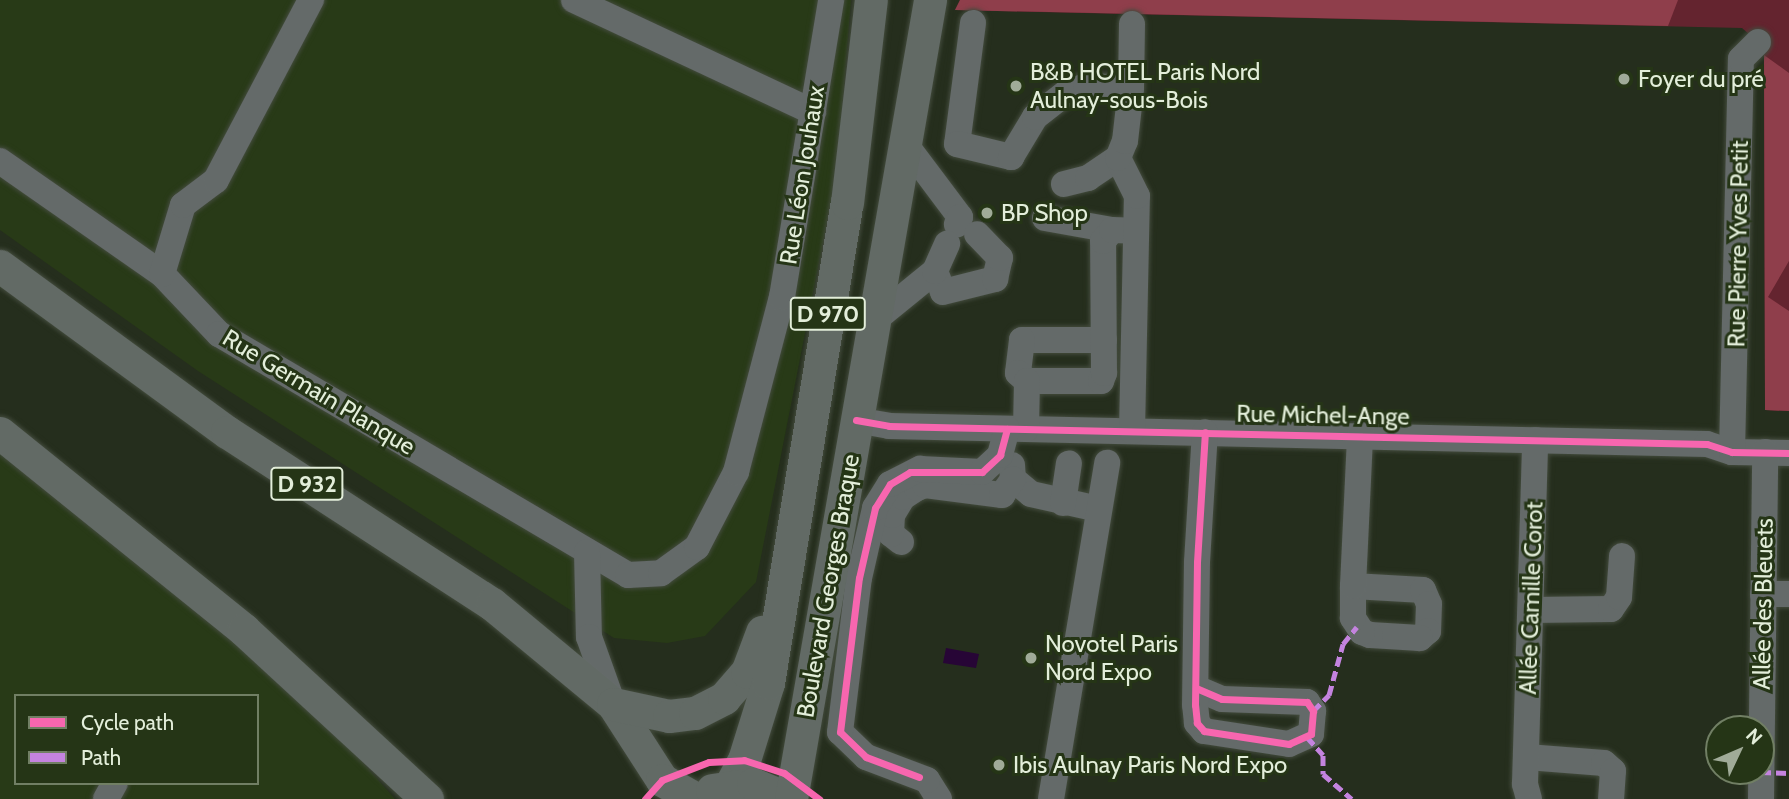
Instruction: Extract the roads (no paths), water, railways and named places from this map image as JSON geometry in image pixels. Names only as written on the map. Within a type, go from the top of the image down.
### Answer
[{"type":"main road","points":[[858,0],[856,20],[866,56]]},
{"type":"main road","name":"Boulevard Georges Braque","points":[[731,784],[744,760],[768,683],[784,571],[847,203],[872,0]]},
{"type":"main road","name":"Boulevard Georges Braque","points":[[790,799],[871,323],[930,0]]},
{"type":"main road","name":"D 932","points":[[0,266],[228,432],[492,604],[613,704],[662,780],[694,798]]},
{"type":"main road","points":[[0,433],[244,630],[427,799]]},
{"type":"main road","points":[[613,704],[669,716],[695,713],[724,698],[747,672],[784,571]]},
{"type":"main road","points":[[374,750],[412,799]]},
{"type":"main road","points":[[694,798],[731,784],[753,784],[790,799]]},
{"type":"street","points":[[162,274],[183,205],[216,180],[311,0]]},
{"type":"street","points":[[574,0],[813,112]]},
{"type":"street","name":"Rue Léon Jouhaux","points":[[587,552],[628,575],[661,573],[697,547],[736,472],[782,297],[831,0]]},
{"type":"street","points":[[973,23],[957,144],[1011,157],[1035,117],[1066,93],[1086,86],[1131,88]]},
{"type":"street","points":[[1064,184],[1088,178],[1118,158],[1125,141],[1131,88],[1132,24]]},
{"type":"street","name":"Rue Pierre Yves Petit","points":[[1725,443],[1741,59],[1758,42]]},
{"type":"street","points":[[903,141],[961,229],[1000,258],[995,279],[943,292],[935,271]]},
{"type":"street","points":[[1118,158],[1137,196],[1124,231],[1132,431]]},
{"type":"street","name":"Rue Germain Planque","points":[[0,161],[162,274],[219,334],[587,552]]},
{"type":"street","points":[[1045,218],[1124,231]]},
{"type":"street","points":[[871,323],[935,271],[961,229]]},
{"type":"street","points":[[1104,340],[1022,340],[1018,373],[1027,381],[1101,381],[1104,340],[1103,242],[1124,231]]},
{"type":"street","points":[[901,542],[891,534],[892,515],[903,496],[917,488],[925,485],[1002,495],[1013,479],[1013,433],[1027,381]]},
{"type":"street","name":"Rue Michel-Ange","points":[[856,420],[889,426],[1013,433],[1205,432],[1725,443],[1789,436]]},
{"type":"street","points":[[1196,688],[1205,432]]},
{"type":"street","points":[[939,799],[927,780],[866,757],[840,732],[859,578],[875,508],[900,476],[920,469],[982,472],[1013,433]]},
{"type":"street","points":[[1353,586],[1360,435]]},
{"type":"street","name":"Allée Camille Corot","points":[[1529,799],[1527,757],[1535,439]]},
{"type":"street","name":"Rue Michel-Ange","points":[[1725,443],[1777,452]]},
{"type":"street","name":"Allée des Bleuets","points":[[1761,799],[1776,594],[1777,452]]},
{"type":"street","points":[[1063,503],[1069,463]]},
{"type":"street","points":[[1051,799],[1107,463]]},
{"type":"street","points":[[1013,479],[1031,494],[1098,509]]},
{"type":"street","points":[[587,552],[589,638],[613,704]]},
{"type":"street","points":[[1531,610],[1611,609],[1619,597],[1622,556]]},
{"type":"street","points":[[1527,757],[1604,763],[1613,771],[1611,799]]},
{"type":"place","name":"Foyer du pré","points":[[1624,79]]},
{"type":"place","name":"B&B HOTEL Paris Nord Aulnay-sous-Bois","points":[[1016,86]]},
{"type":"place","name":"BP Shop","points":[[987,213]]},
{"type":"place","name":"Novotel Paris Nord Expo","points":[[1031,658]]},
{"type":"place","name":"Ibis Aulnay Paris Nord Expo","points":[[999,765]]}]
